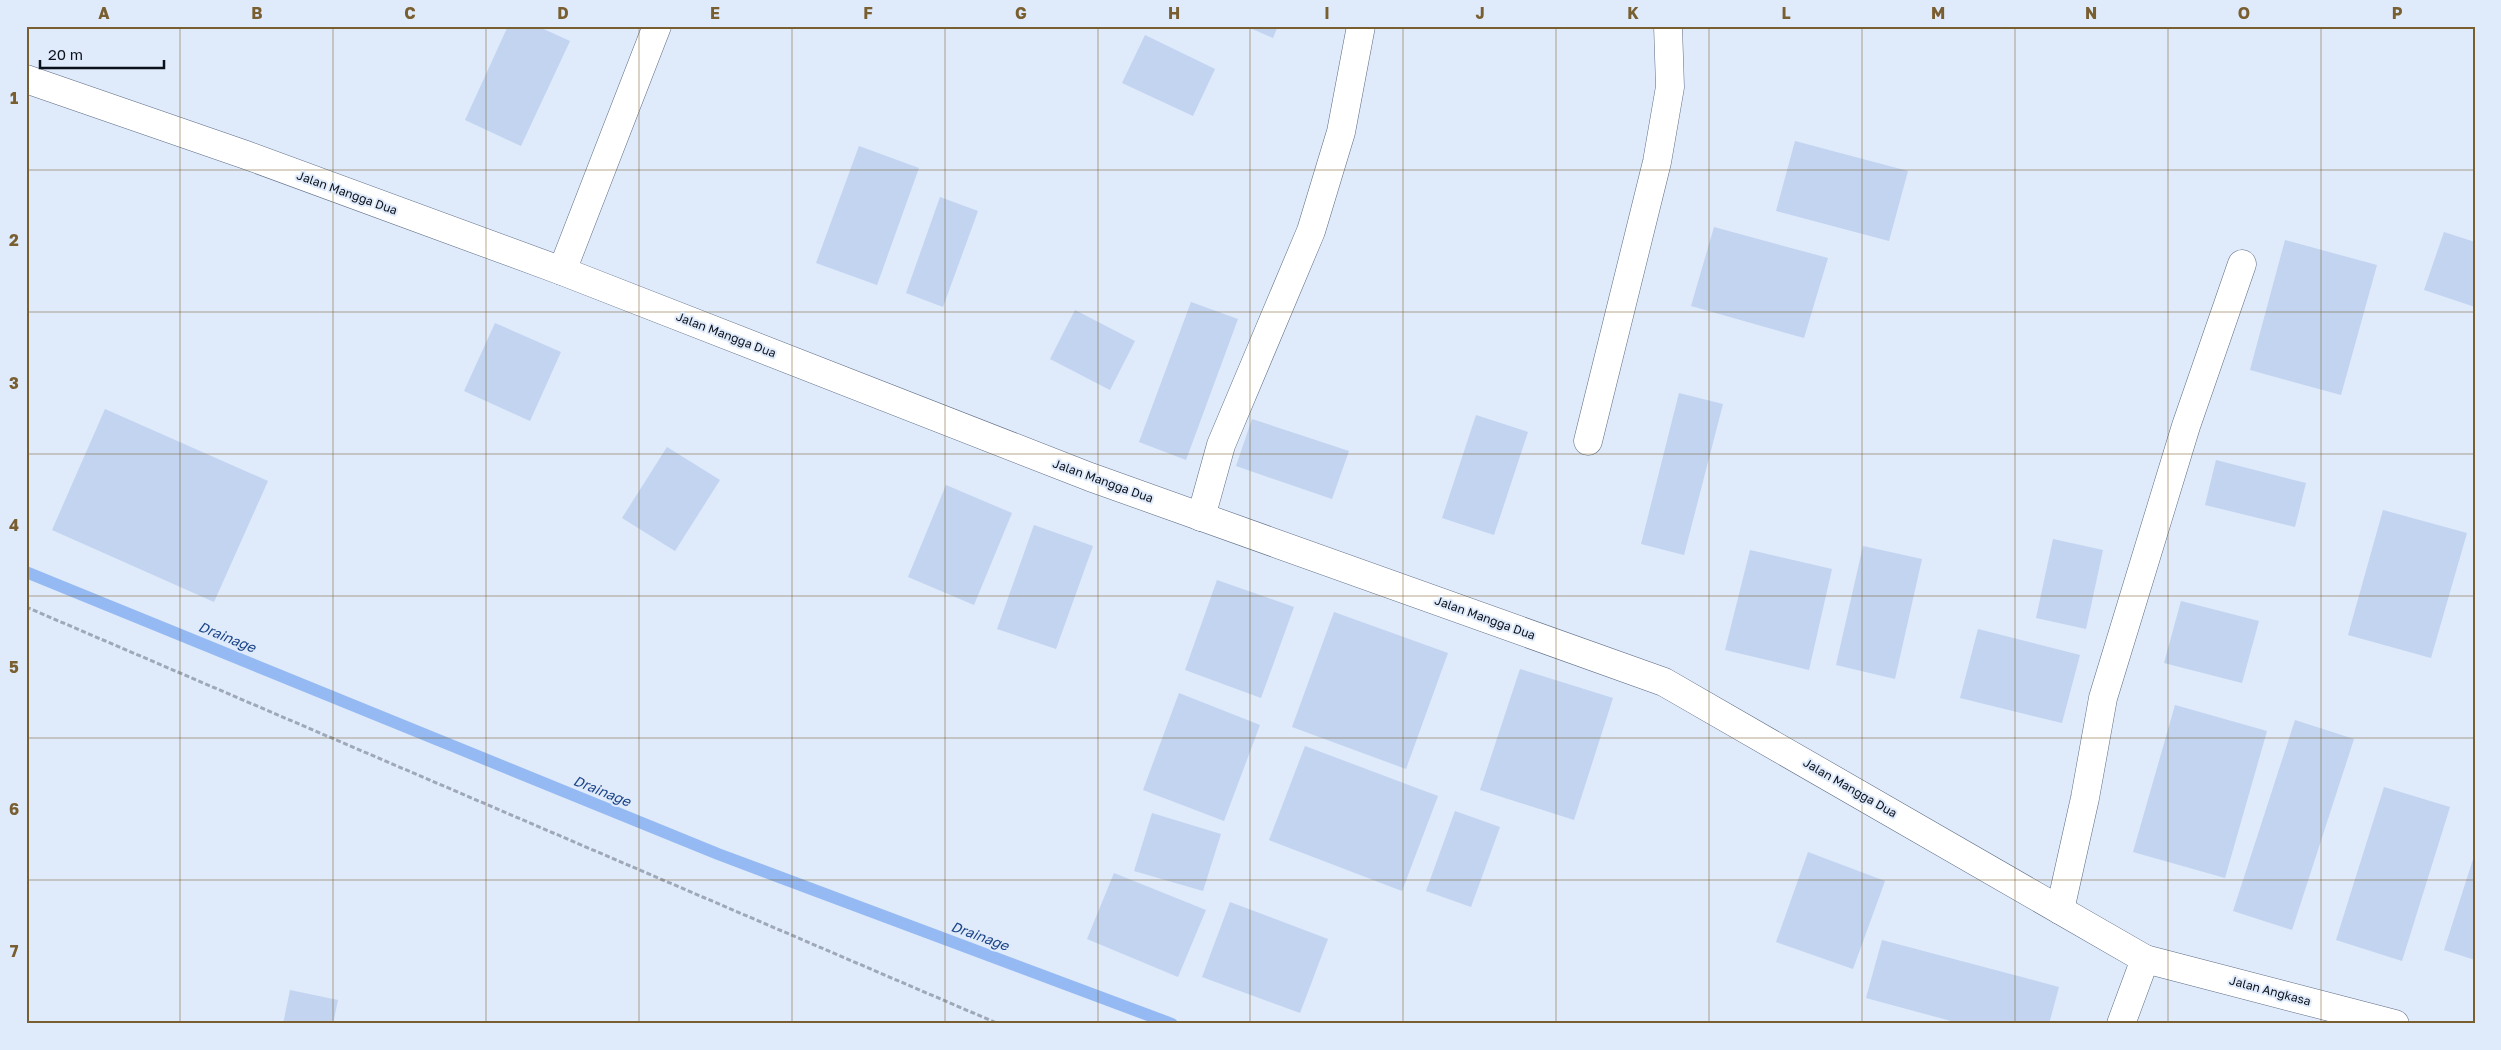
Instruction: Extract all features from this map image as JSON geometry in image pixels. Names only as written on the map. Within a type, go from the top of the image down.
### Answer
[{"type":"street","points":[[562,271],[657,26]]},
{"type":"street","points":[[1201,517],[1221,445],[1311,231],[1341,132],[1361,26]]},
{"type":"street","points":[[1588,441],[1657,162],[1670,87],[1668,26]]},
{"type":"street","name":"Jalan Mangga Dua","points":[[26,79],[246,155],[562,271],[1090,477],[1664,682],[2145,959]]},
{"type":"street","points":[[2060,910],[2085,798],[2103,698],[2110,672],[2183,435],[2242,264]]},
{"type":"street","points":[[2121,1024],[2145,959]]},
{"type":"street","name":"Jalan Angkasa","points":[[2145,959],[2395,1024]]},
{"type":"path","points":[[26,607],[999,1024]]},
{"type":"building","points":[[508,26],[537,26],[570,41],[521,146],[465,120]]},
{"type":"building","points":[[1245,26],[1278,26],[1273,38]]},
{"type":"building","points":[[1145,35],[1215,69],[1193,116],[1122,83]]},
{"type":"building","points":[[1795,141],[1908,171],[1889,241],[1776,211]]},
{"type":"building","points":[[859,146],[919,168],[877,285],[816,263]]},
{"type":"building","points":[[940,197],[978,211],[943,307],[906,293]]},
{"type":"building","points":[[1714,227],[1828,258],[1804,338],[1691,306]]},
{"type":"building","points":[[2444,232],[2475,242],[2475,307],[2424,290]]},
{"type":"building","points":[[2285,240],[2377,265],[2341,395],[2250,370]]},
{"type":"building","points":[[1191,302],[1238,319],[1186,460],[1139,442]]},
{"type":"building","points":[[1075,310],[1135,341],[1110,390],[1050,359]]},
{"type":"building","points":[[495,323],[561,352],[530,421],[464,391]]},
{"type":"building","points":[[1679,393],[1723,404],[1684,555],[1641,544]]},
{"type":"building","points":[[105,409],[268,481],[214,602],[52,530]]},
{"type":"building","points":[[1476,415],[1528,432],[1494,535],[1442,518]]},
{"type":"building","points":[[1252,419],[1349,451],[1332,499],[1236,466]]},
{"type":"building","points":[[667,447],[720,480],[675,551],[622,518]]},
{"type":"building","points":[[2216,460],[2306,483],[2295,527],[2205,505]]},
{"type":"building","points":[[946,485],[1012,513],[974,605],[908,577]]},
{"type":"building","points":[[2383,510],[2467,533],[2431,658],[2348,635]]},
{"type":"building","points":[[1034,525],[1093,546],[1056,649],[997,629]]},
{"type":"building","points":[[2053,539],[2103,550],[2086,629],[2036,618]]},
{"type":"building","points":[[1863,546],[1922,559],[1895,679],[1836,665]]},
{"type":"building","points":[[1750,550],[1832,569],[1809,670],[1725,650]]},
{"type":"building","points":[[1217,580],[1294,607],[1261,698],[1185,670]]},
{"type":"building","points":[[2181,601],[2259,621],[2242,683],[2164,663]]},
{"type":"building","points":[[1334,612],[1448,653],[1406,769],[1292,727]]},
{"type":"building","points":[[1978,629],[2080,655],[2062,723],[1960,698]]},
{"type":"building","points":[[1520,669],[1613,698],[1574,820],[1480,790]]},
{"type":"building","points":[[1179,693],[1260,725],[1224,821],[1143,790]]},
{"type":"building","points":[[2175,705],[2267,731],[2225,878],[2133,852]]},
{"type":"building","points":[[2295,720],[2354,739],[2292,930],[2233,911]]},
{"type":"building","points":[[1305,746],[1438,796],[1402,891],[1269,840]]},
{"type":"building","points":[[2384,787],[2450,807],[2402,961],[2336,940]]},
{"type":"building","points":[[1455,811],[1500,827],[1471,907],[1426,891]]},
{"type":"building","points":[[1152,813],[1221,834],[1203,891],[1134,871]]},
{"type":"building","points":[[1808,852],[1885,881],[1853,969],[1776,942]]},
{"type":"building","points":[[2475,857],[2475,960],[2444,950]]},
{"type":"building","points":[[1114,873],[1206,910],[1178,977],[1087,939]]},
{"type":"building","points":[[1230,902],[1328,939],[1300,1013],[1202,977]]},
{"type":"building","points":[[1882,940],[2059,987],[2049,1024],[1962,1024],[1866,998]]},
{"type":"building","points":[[290,990],[338,1000],[333,1024],[283,1024]]},
{"type":"waterway","name":"Drainage","points":[[26,572],[718,854],[1172,1024]]}]
